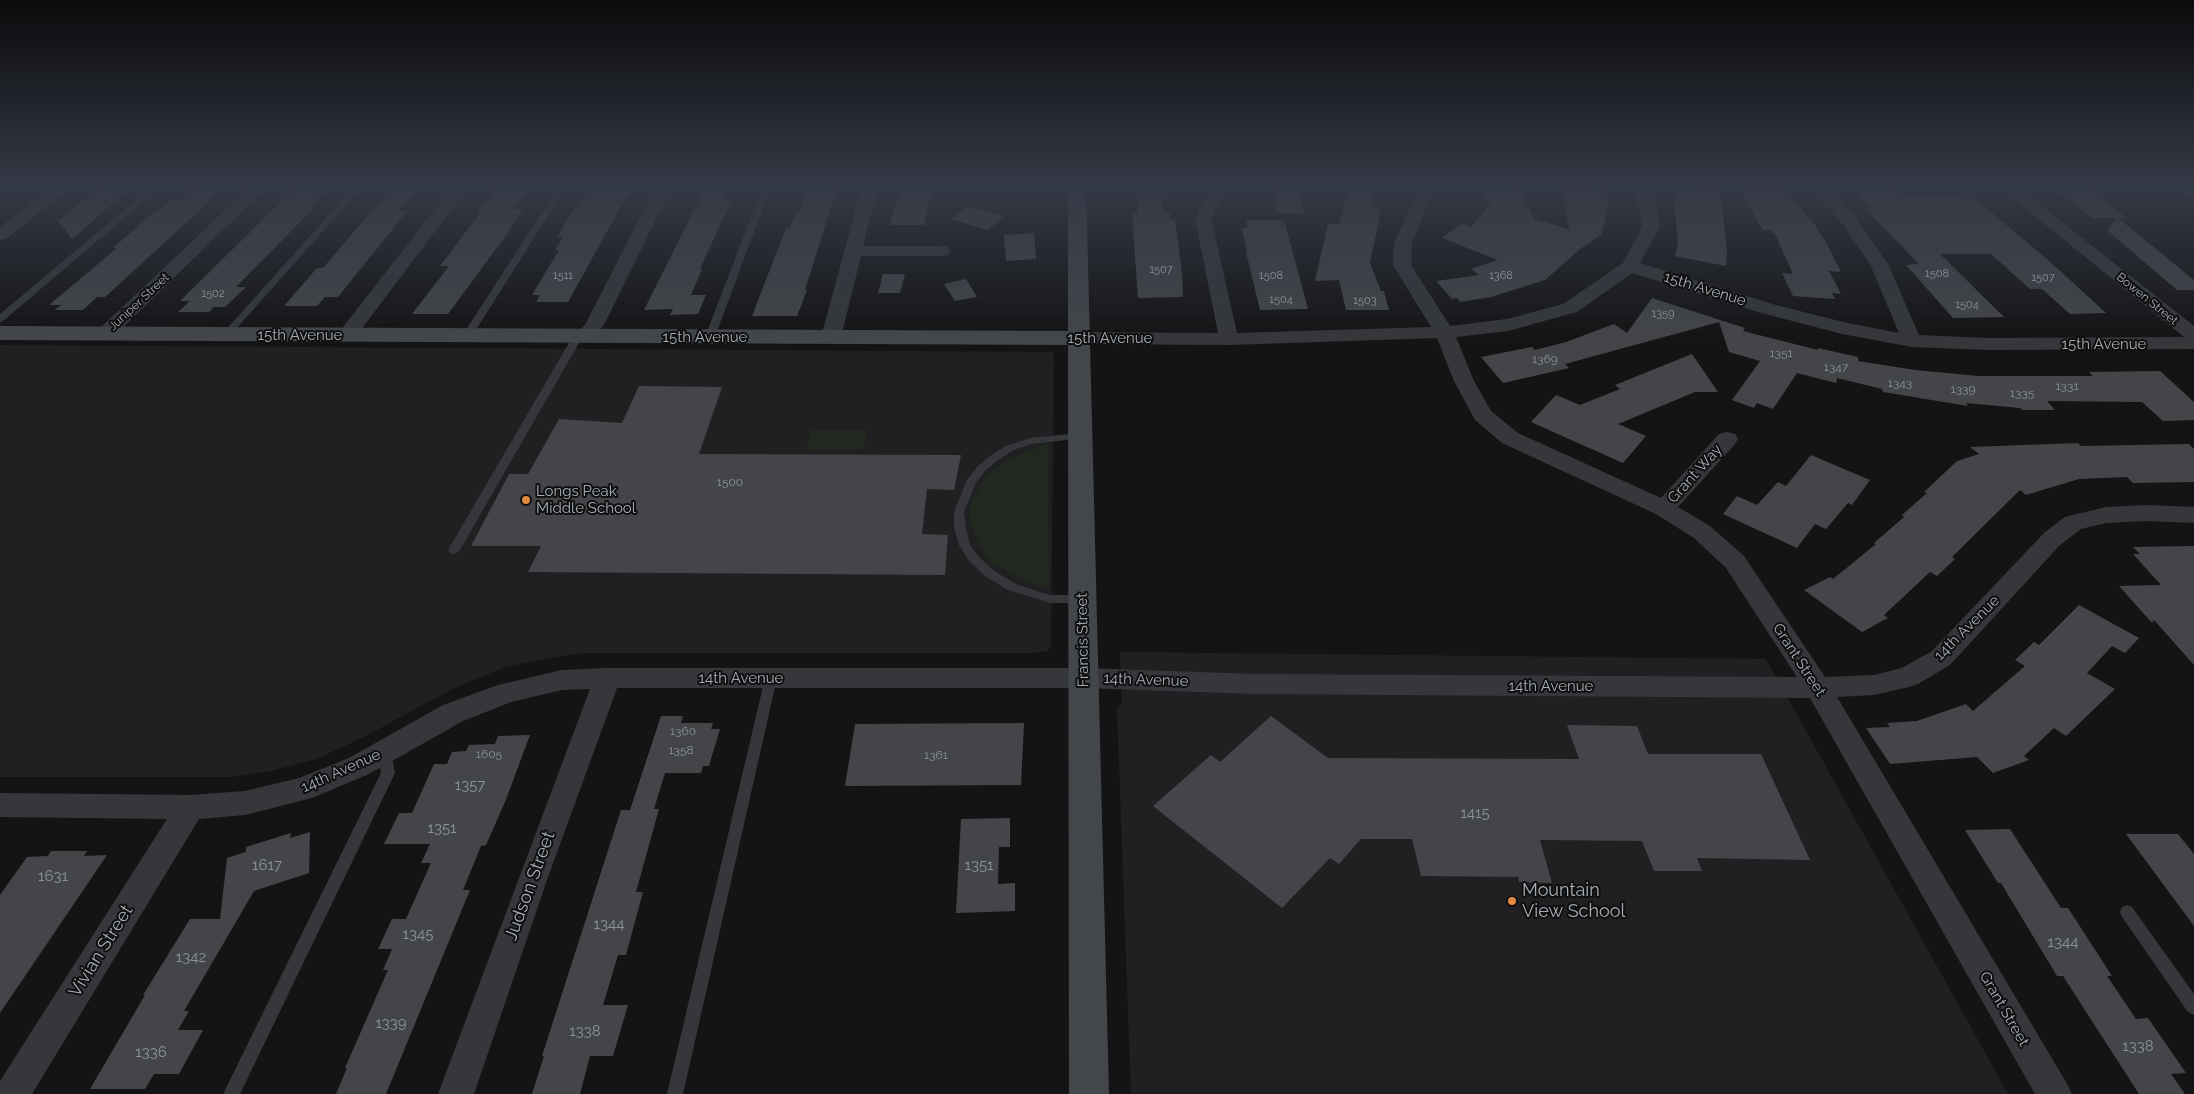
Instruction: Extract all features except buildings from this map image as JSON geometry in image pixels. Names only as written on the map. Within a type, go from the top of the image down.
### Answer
[{"type":"street","name":"Juniper Street","points":[[105,334],[207,237]]},
{"type":"street","points":[[347,335],[422,237]]},
{"type":"street","points":[[582,336],[595,323],[638,237]]},
{"type":"street","points":[[831,337],[857,237]]},
{"type":"street","name":"Francis Street","points":[[1078,237],[1089,1094]]},
{"type":"street","points":[[1207,237],[1229,339]]},
{"type":"street","name":"Grant Street","points":[[1406,237],[1403,243],[1402,265],[1444,332],[1464,380],[1482,415],[1510,438],[1664,509],[1702,532],[1735,562],[1818,688],[2054,1094]]},
{"type":"street","points":[[1630,266],[1645,237]]},
{"type":"street","points":[[1860,237],[1879,264],[1912,341]]},
{"type":"street","name":"Bowen Street","points":[[2070,237],[2194,336]]},
{"type":"street","points":[[854,251],[942,251]]},
{"type":"street","name":"15th Avenue","points":[[0,333],[1229,339],[1444,332],[1508,325],[1570,308],[1630,266],[1765,308],[1842,328],[1912,341],[1988,344],[2194,344]]},
{"type":"street","name":"Grant Way","points":[[1664,509],[1727,440]]},
{"type":"street","name":"14th Avenue","points":[[2,808],[191,807],[245,803],[302,789],[359,766],[453,713],[507,692],[562,680],[607,678],[1084,678],[1255,684],[1818,688],[1882,683],[1909,677],[1941,658],[2052,539],[2072,523],[2106,515],[2146,512],[2194,516]]},
{"type":"street","name":"Judson Street","points":[[456,1094],[532,880],[607,678]]},
{"type":"street","name":"Vivian Street","points":[[12,1094],[191,807]]},
{"type":"lane","points":[[0,319],[97,237]]},
{"type":"lane","points":[[226,334],[313,237]]},
{"type":"lane","points":[[467,336],[530,237]]},
{"type":"lane","points":[[710,337],[748,237]]},
{"type":"lane","points":[[454,550],[582,336]]},
{"type":"lane","points":[[1080,436],[1030,441],[1010,448],[994,458],[981,469],[971,482],[959,512],[960,528],[965,545],[974,559],[989,573],[1012,587],[1037,596],[1051,600],[1083,600]]},
{"type":"lane","points":[[675,1094],[771,678]]},
{"type":"lane","points":[[231,1094],[388,773],[384,753]]},
{"type":"lane","points":[[2127,912],[2194,1007]]},
{"type":"shaded area","name":"Longs Peak Middle School","points":[[0,345],[1053,352],[1051,646],[1047,651],[1034,653],[583,653],[505,667],[456,687],[362,738],[316,759],[271,771],[232,777],[0,777]]},
{"type":"shaded area","points":[[811,430],[868,430],[864,449],[807,450]]},
{"type":"shaded area","points":[[1048,443],[1049,588],[1028,582],[992,563],[978,543],[969,519],[972,501],[986,476],[1009,459]]},
{"type":"shaded area","name":"Mountain View School","points":[[1120,652],[1766,659],[2008,1094],[1131,1094],[1117,708],[1122,702]]},
{"type":"place","name":"Longs Peak Middle School","points":[[526,500]]},
{"type":"place","name":"Mountain View School","points":[[1512,901]]}]
